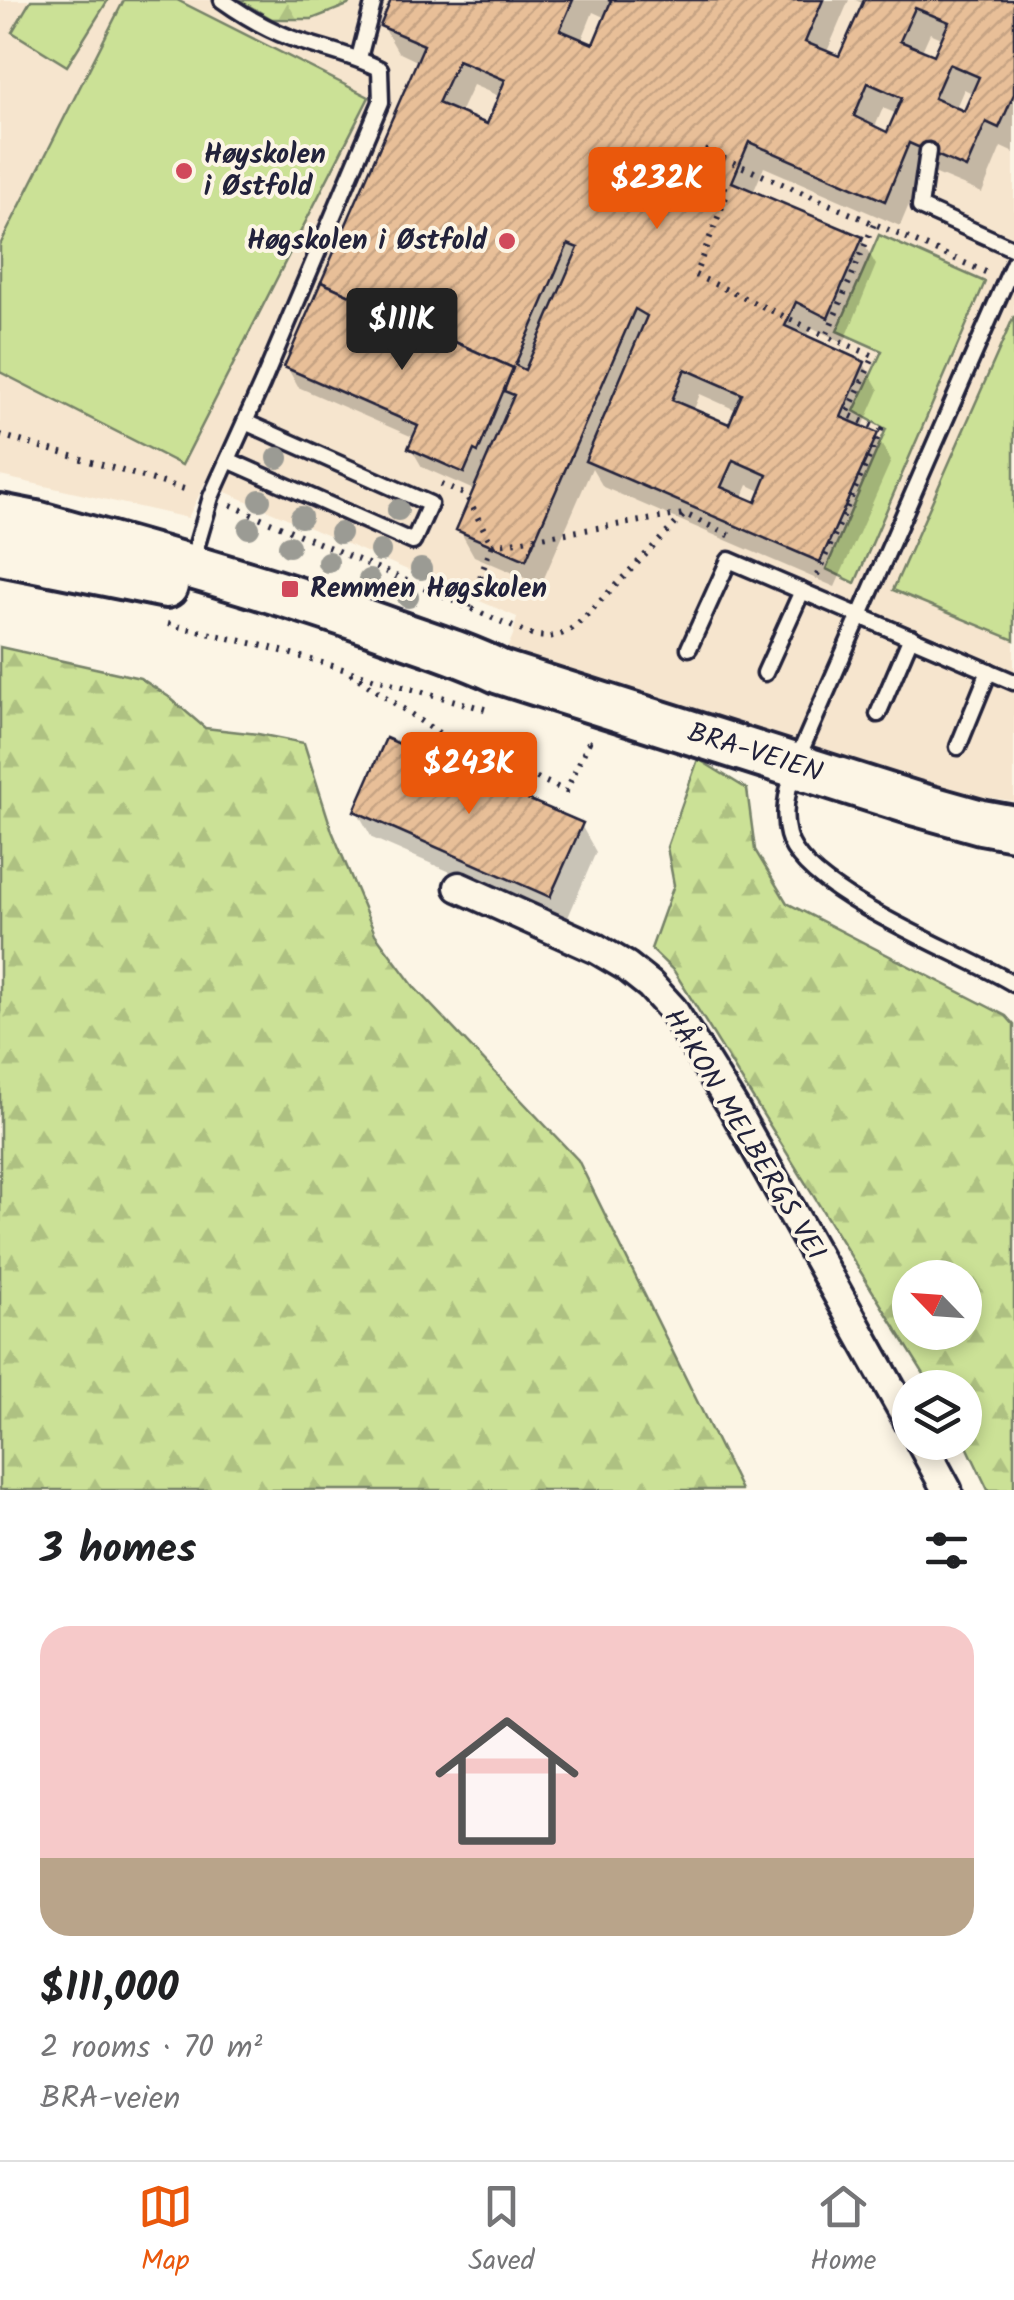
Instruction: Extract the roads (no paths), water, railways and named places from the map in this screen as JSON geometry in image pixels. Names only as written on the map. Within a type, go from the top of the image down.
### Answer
[{"type":"main road","name":"BRA-VEIEN","points":[[0,516],[36,523],[189,572],[338,612],[480,662],[496,691]]},
{"type":"main road","name":"BRA-VEIEN","points":[[0,553],[184,590],[479,669],[496,691],[794,766],[912,803],[1014,828]]},
{"type":"street","name":"HÅKON MELBERGS VEI","points":[[459,887],[597,949],[650,985],[672,1009],[733,1107],[892,1391]]},
{"type":"street","points":[[931,1460],[947,1490]]},
{"type":"lane","points":[[189,572],[212,497],[381,102],[380,69],[359,58],[289,38],[222,0]]},
{"type":"lane","points":[[359,58],[374,0]]},
{"type":"lane","points":[[928,152],[920,207],[1014,249]]},
{"type":"lane","points":[[1014,262],[794,766],[784,816],[788,839],[799,859],[816,875],[854,901],[1014,984]]},
{"type":"lane","points":[[228,460],[413,542],[419,529],[430,504],[245,422]]},
{"type":"lane","points":[[689,648],[729,560],[1014,682]]},
{"type":"lane","points":[[765,673],[802,591]]},
{"type":"lane","points":[[878,714],[911,637]]},
{"type":"lane","points":[[958,747],[988,671]]},
{"type":"place","name":"Høyskolen i Østfold","points":[[184,171]]},
{"type":"place","name":"Høgskolen i Østfold","points":[[507,241]]},
{"type":"place","name":"Remmen Høgskolen","points":[[290,589]]}]
